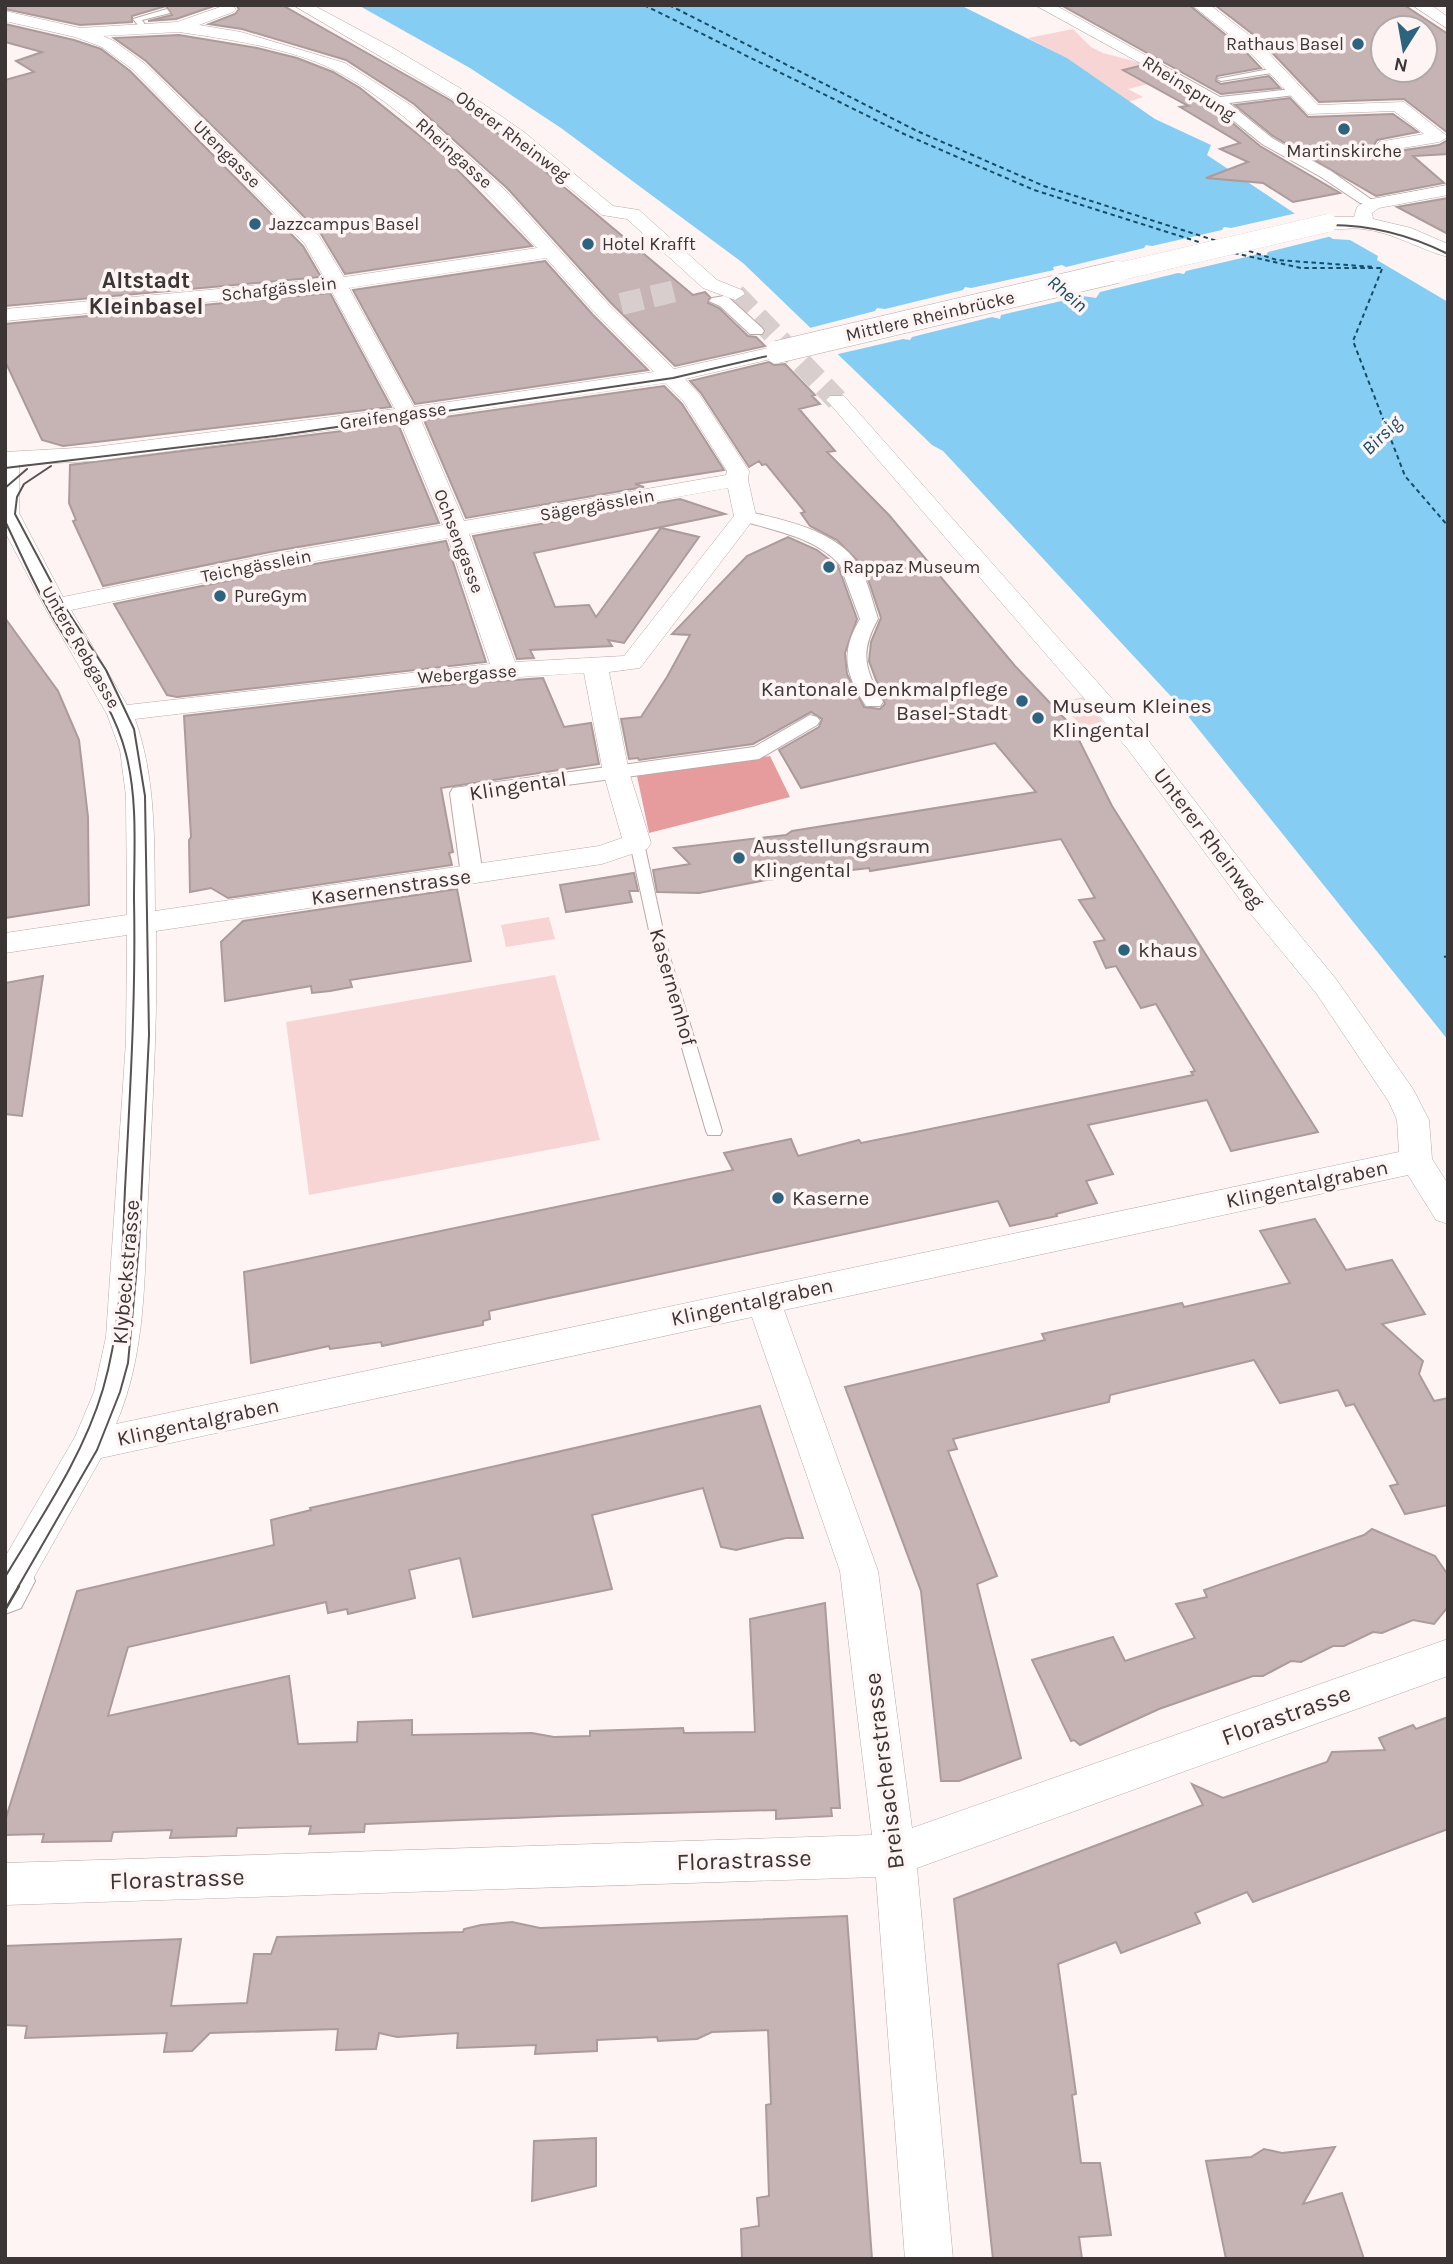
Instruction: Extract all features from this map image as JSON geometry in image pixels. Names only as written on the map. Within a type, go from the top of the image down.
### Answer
[{"type":"street","name":"Oberer Rheinweg","points":[[300,5],[387,51],[518,135],[608,211],[632,214],[721,293]]},
{"type":"street","name":"Rheinsprung","points":[[1043,5],[1218,101],[1267,141],[1326,174],[1365,200]]},
{"type":"street","points":[[1200,5],[1251,44],[1314,110],[1398,106],[1438,138],[1385,146]]},
{"type":"street","points":[[1420,5],[1448,24]]},
{"type":"street","points":[[5,16],[80,33],[179,27],[228,9]]},
{"type":"street","name":"Rheingasse","points":[[179,27],[248,38],[339,66],[406,110],[499,194],[551,251],[611,306],[707,419],[738,471],[737,480],[745,516]]},
{"type":"street","name":"Utengasse","points":[[80,33],[108,44],[146,74],[312,240],[406,414]]},
{"type":"street","points":[[1218,101],[1295,91]]},
{"type":"street","points":[[1314,110],[1335,102]]},
{"type":"street","points":[[1364,222],[1363,211],[1373,204],[1448,190]]},
{"type":"street","name":"Mittlere Rheinbrücke","points":[[777,352],[1328,223],[1364,222],[1401,230],[1448,251]]},
{"type":"street","name":"Schafgässlein","points":[[5,315],[337,284],[551,251]]},
{"type":"street","points":[[690,288],[721,293],[724,301],[756,331]]},
{"type":"street","name":"Greifengasse","points":[[5,460],[183,444],[406,414],[670,376],[777,352]]},
{"type":"street","name":"Unterer Rheinweg","points":[[837,400],[1136,742],[1235,873],[1326,986],[1402,1097],[1413,1120],[1416,1161],[1448,1211]]},
{"type":"street","name":"Ochsengasse","points":[[406,414],[457,531],[505,670]]},
{"type":"street","name":"Untere Rebgasse","points":[[5,460],[8,463],[8,513],[56,606],[120,714],[133,750],[142,923]]},
{"type":"street","name":"Sägergässlein","points":[[457,531],[737,480]]},
{"type":"street","points":[[745,516],[808,537],[830,547],[847,561],[869,619],[857,640],[858,674],[873,702]]},
{"type":"street","name":"Webergasse","points":[[120,714],[340,685],[505,670],[631,663],[745,516]]},
{"type":"street","name":"Teichgässlein","points":[[56,606],[275,561],[457,531]]},
{"type":"street","points":[[594,665],[616,772],[637,843]]},
{"type":"street","name":"Klingental","points":[[472,875],[460,793],[759,753],[810,720]]},
{"type":"street","name":"Kasernenstrasse","points":[[5,943],[603,855],[637,843]]},
{"type":"street","name":"Klybeckstrasse","points":[[8,1585],[89,1445],[112,1392],[123,1338],[141,1041],[142,923]]},
{"type":"street","name":"Klingentalgraben","points":[[89,1445],[1416,1161]]},
{"type":"street","name":"Breisacherstrasse","points":[[763,1300],[859,1571],[895,1856],[929,2259]]},
{"type":"street","name":"Florastrasse","points":[[5,1884],[895,1856],[1448,1657]]},
{"type":"lane","points":[[146,29],[138,19],[167,11]]},
{"type":"lane","points":[[1221,79],[1275,70]]},
{"type":"lane","name":"Kasernenhof","points":[[637,843],[659,944],[714,1131]]},
{"type":"shaded area","points":[[1073,29],[1091,47],[1103,53],[1145,64],[1124,70],[1148,84],[1128,89],[1143,97],[1128,102],[1066,58],[1028,38]]},
{"type":"shaded area","points":[[1083,697],[1103,722],[1081,727],[1061,702]]},
{"type":"shaded area","points":[[770,756],[790,797],[649,833],[637,776]]},
{"type":"shaded area","points":[[549,917],[555,939],[506,947],[501,925]]},
{"type":"shaded area","points":[[555,975],[600,1140],[309,1195],[286,1022]]},
{"type":"water","points":[[358,5],[960,5],[1067,58],[1155,119],[1211,145],[1207,155],[1333,239],[1350,240],[1378,256],[1377,260],[1448,302],[1448,1040],[1179,705],[943,451],[932,445],[743,263],[561,128],[470,68]]},
{"type":"pier","points":[[1297,213],[1332,236],[1268,252],[1266,256],[1259,254],[1100,292],[1096,298],[1083,296],[1001,315],[1000,319],[992,317],[912,337],[910,340],[903,339],[834,355],[806,329],[875,311],[877,308],[885,309],[963,290],[965,287],[971,288],[1054,270],[1053,267],[1066,267],[1144,248],[1146,245],[1152,246],[1222,230],[1224,227],[1231,228]]},
{"type":"building","points":[[5,5],[217,5],[176,19],[148,21],[172,15],[166,6],[132,16],[132,22],[80,25],[5,9]]},
{"type":"building","points":[[236,5],[282,5],[450,100],[510,142],[693,295],[705,292],[710,297],[708,303],[719,308],[748,336],[756,337],[765,346],[675,366],[611,303],[507,188],[414,104],[346,60],[242,29],[209,24],[235,14],[239,9]]},
{"type":"building","points":[[1061,5],[1189,5],[1243,49],[1261,68],[1217,76],[1216,81],[1221,84],[1269,76],[1280,88],[1221,94]]},
{"type":"building","points":[[1215,5],[1404,5],[1418,14],[1369,14],[1369,84],[1439,84],[1439,28],[1448,34],[1448,133],[1404,99],[1319,102],[1259,39]]},
{"type":"building","points":[[5,24],[101,49],[130,71],[303,246],[321,277],[5,306],[5,80],[34,72],[16,61],[42,52],[5,42]]},
{"type":"building","points":[[179,35],[257,48],[297,58],[333,72],[360,88],[440,152],[532,246],[345,274],[321,234],[146,61],[114,38]]},
{"type":"building","points":[[1139,66],[1212,106],[1260,146],[1340,193],[1293,202],[1263,183],[1206,178],[1248,162],[1220,149],[1240,143],[1180,107],[1188,106],[1123,70]]},
{"type":"building","points":[[1290,98],[1308,117],[1393,114],[1418,132],[1377,140],[1373,147],[1384,153],[1439,145],[1448,140],[1448,154],[1413,156],[1444,183],[1376,196],[1273,136],[1235,105]]},
{"type":"building","points":[[1448,198],[1448,234],[1397,207]]},
{"type":"building","points":[[545,261],[593,315],[648,370],[415,404],[353,290]]},
{"type":"building","points":[[330,293],[391,407],[63,446],[42,440],[5,361],[5,324]]},
{"type":"building","points":[[769,362],[774,365],[785,364],[815,395],[812,396],[820,404],[799,409],[835,451],[827,452],[889,515],[1015,666],[1072,726],[1112,806],[1318,1132],[1231,1151],[1207,1100],[1088,1125],[1113,1174],[1086,1181],[1097,1203],[1056,1214],[1057,1216],[1010,1226],[998,1201],[489,1311],[490,1319],[483,1321],[483,1325],[382,1346],[381,1342],[330,1349],[329,1346],[251,1363],[244,1272],[733,1170],[724,1153],[791,1139],[798,1156],[859,1140],[861,1143],[1193,1075],[1191,1072],[1195,1071],[1156,1004],[1141,1008],[1116,966],[1106,968],[1094,942],[1105,940],[1079,900],[1095,898],[1061,839],[870,871],[869,868],[766,880],[699,893],[657,892],[653,870],[690,864],[674,848],[786,835],[792,831],[1036,792],[995,743],[801,788],[779,750],[819,727],[822,719],[811,712],[753,744],[639,760],[629,759],[621,719],[641,717],[690,635],[672,634],[747,556],[788,537],[817,550],[838,566],[857,619],[845,653],[847,674],[864,707],[880,709],[885,704],[869,661],[871,642],[881,618],[859,562],[837,540],[810,526],[801,513],[805,512],[766,464],[762,465],[759,461],[749,467],[701,393],[690,381]]},
{"type":"building","points":[[664,386],[682,404],[724,470],[635,484],[644,487],[466,518],[424,420]]},
{"type":"building","points":[[398,424],[439,523],[275,551],[103,586],[73,521],[76,520],[69,503],[70,465]]},
{"type":"building","points":[[680,499],[725,514],[534,553],[555,607],[589,605],[596,617],[661,528],[699,537],[624,643],[608,640],[612,646],[530,650],[534,658],[517,659],[473,536]]},
{"type":"building","points":[[446,541],[486,662],[177,697],[167,695],[114,604],[275,571]]},
{"type":"building","points":[[5,618],[58,691],[79,740],[88,817],[89,905],[5,918]]},
{"type":"building","points":[[543,678],[564,727],[591,723],[599,764],[441,788],[453,852],[449,853],[452,865],[228,898],[211,888],[190,892],[191,837],[184,716],[457,684]]},
{"type":"building","points":[[634,873],[638,891],[629,891],[632,902],[566,912],[560,885]]},
{"type":"building","points":[[457,889],[471,961],[350,980],[352,987],[330,991],[312,993],[311,986],[225,1001],[221,942],[243,921]]},
{"type":"building","points":[[43,976],[22,1116],[5,1114],[5,983]]},
{"type":"building","points":[[1315,1219],[1346,1270],[1392,1260],[1425,1314],[1382,1324],[1423,1361],[1419,1374],[1434,1401],[1448,1398],[1448,1505],[1405,1514],[1390,1486],[1398,1484],[1354,1404],[1346,1406],[1338,1390],[1280,1403],[1254,1360],[1110,1395],[1109,1402],[953,1439],[957,1449],[948,1451],[997,1576],[977,1584],[1021,1758],[959,1781],[941,1781],[921,1591],[845,1387],[1045,1340],[1042,1334],[1182,1303],[1184,1307],[1290,1283],[1260,1231]]},
{"type":"building","points":[[760,1406],[803,1538],[786,1538],[736,1550],[721,1547],[703,1488],[592,1515],[612,1589],[473,1617],[460,1558],[409,1570],[415,1598],[348,1614],[347,1609],[328,1613],[326,1602],[128,1647],[108,1716],[289,1676],[298,1744],[357,1742],[358,1722],[412,1720],[412,1735],[532,1733],[554,1737],[590,1736],[590,1731],[683,1728],[684,1733],[755,1732],[750,1619],[825,1603],[840,1808],[831,1808],[832,1816],[776,1819],[776,1810],[560,1816],[365,1824],[364,1832],[309,1834],[311,1826],[237,1828],[236,1836],[170,1838],[172,1830],[113,1832],[111,1841],[42,1842],[44,1834],[5,1835],[5,1821],[77,1591],[274,1545],[271,1520],[311,1510],[310,1508]]},
{"type":"building","points":[[1372,1529],[1435,1556],[1448,1575],[1448,1607],[1434,1624],[1413,1620],[1382,1633],[1373,1632],[1344,1646],[1333,1646],[1301,1662],[1291,1661],[1263,1676],[1253,1676],[1159,1709],[1080,1745],[1074,1740],[1071,1741],[1032,1660],[1113,1637],[1125,1661],[1195,1638],[1176,1604],[1207,1597],[1204,1590],[1364,1535]]},
{"type":"building","points":[[1448,1717],[1448,1829],[1253,1902],[1247,1892],[1195,1913],[1200,1923],[1121,1953],[1116,1942],[1058,1964],[1076,2094],[1072,2095],[1081,2163],[1100,2163],[1111,2235],[1079,2237],[1082,2259],[993,2259],[954,1899],[1203,1805],[1192,1784],[1223,1798],[1327,1762],[1332,1752],[1385,1750],[1379,1738],[1413,1725],[1416,1729]]},
{"type":"building","points":[[847,1916],[872,2259],[742,2259],[741,2229],[759,2226],[757,2198],[769,2196],[766,2105],[771,2104],[768,2030],[712,2032],[697,2039],[658,2041],[657,2037],[597,2040],[597,2051],[535,2054],[536,2045],[457,2048],[458,2033],[397,2037],[379,2033],[376,2049],[336,2050],[338,2029],[210,2033],[192,2051],[164,2052],[167,2033],[25,2038],[27,2026],[5,2025],[5,1946],[181,1939],[171,2006],[247,2003],[254,1954],[271,1954],[277,1937],[463,1932],[464,1929],[481,1925],[512,1922],[540,1928]]},
{"type":"building","points":[[596,2138],[596,2186],[532,2201],[534,2141]]},
{"type":"building","points":[[1335,2147],[1303,2204],[1342,2193],[1364,2259],[1226,2259],[1206,2161],[1251,2157],[1264,2149],[1282,2153]]},
{"type":"ferry route","points":[[644,5],[904,134],[1034,190],[1202,243]]},
{"type":"ferry route","points":[[669,5],[917,131],[1044,186],[1217,241]]},
{"type":"ferry route","points":[[1249,251],[1277,260],[1375,267]]},
{"type":"ferry route","points":[[1234,253],[1301,268],[1382,268]]},
{"type":"ferry route","points":[[1382,269],[1353,341],[1405,476],[1448,526]]},
{"type":"ferry route","points":[[1444,957],[1448,956]]},
{"type":"tunnel","points":[[621,304],[679,290]]},
{"type":"tunnel","points":[[735,294],[837,400]]},
{"type":"tram line","points":[[5,468],[275,436],[673,378],[1330,225],[1391,232],[1448,254]]},
{"type":"tram line","points":[[18,1587],[97,1450],[120,1392],[128,1363],[139,1244],[149,1035],[145,796],[134,729],[106,670],[63,604],[15,514],[17,497],[24,484],[51,466]]},
{"type":"tram line","points":[[5,488],[27,469]]},
{"type":"tram line","points":[[5,521],[43,600],[97,687],[121,736],[130,771],[135,844],[132,1044],[122,1265],[114,1340],[95,1414],[73,1463],[5,1577]]},
{"type":"tram line","points":[[5,1610],[19,1586]]},
{"type":"place","name":"Rathaus Basel","points":[[1358,44]]},
{"type":"place","name":"Martinskirche","points":[[1344,129]]},
{"type":"place","name":"Jazzcampus Basel","points":[[255,224]]},
{"type":"place","name":"Hotel Krafft","points":[[588,244]]},
{"type":"place","name":"Rappaz Museum","points":[[829,567]]},
{"type":"place","name":"PureGym","points":[[220,596]]},
{"type":"place","name":"Kantonale Denkmalpflege Basel-Stadt","points":[[1022,701]]},
{"type":"place","name":"Museum Kleines Klingental","points":[[1038,718]]},
{"type":"place","name":"Ausstellungsraum Klingental","points":[[739,858]]},
{"type":"place","name":"khaus","points":[[1124,950]]},
{"type":"place","name":"Kaserne","points":[[778,1198]]},
{"type":"district","name":"Altstadt Kleinbasel","points":[[146,293]]},
{"type":"water label","name":"Rhein","points":[[1068,293]]},
{"type":"water label","name":"Birsig","points":[[1381,435]]}]
